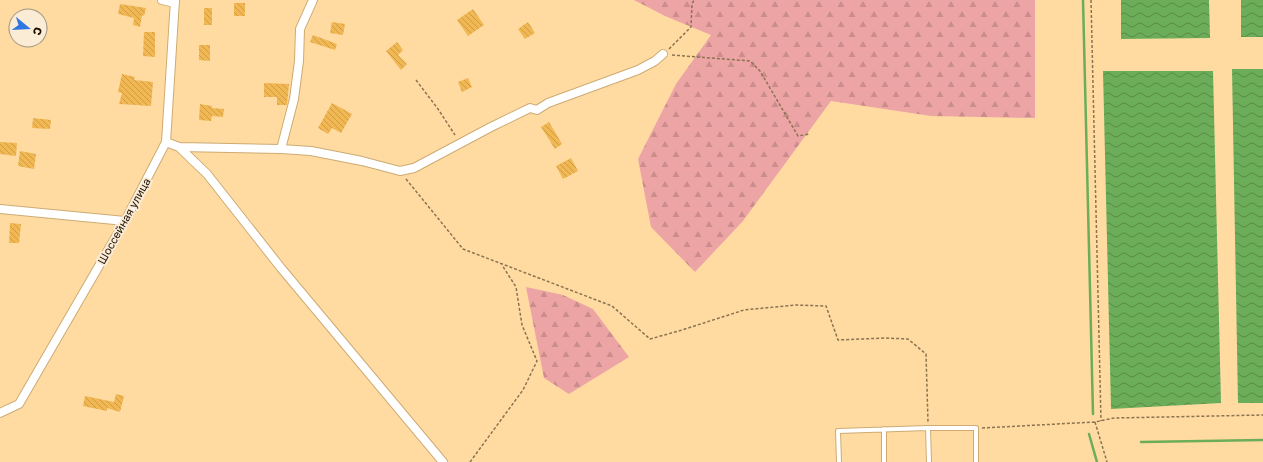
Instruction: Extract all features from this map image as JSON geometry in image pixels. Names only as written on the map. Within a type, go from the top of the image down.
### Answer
[{"type":"street","points":[[162,0],[175,1]]},
{"type":"street","points":[[282,149],[294,99],[299,61],[300,29],[313,0]]},
{"type":"street","name":"Шоссейная улица","points":[[0,413],[19,404],[125,221],[166,142],[175,1]]},
{"type":"street","points":[[166,142],[179,147],[311,151],[362,161],[400,172],[414,168],[530,108],[537,110],[554,100],[638,70],[655,61],[663,54]]},
{"type":"street","points":[[179,147],[207,174],[281,268],[443,462]]},
{"type":"street","points":[[0,209],[125,221]]},
{"type":"lane","points":[[928,428],[929,462]]},
{"type":"lane","points":[[839,462],[838,431],[976,428],[976,462]]},
{"type":"lane","points":[[884,429],[884,462]]},
{"type":"path","points":[[663,54],[691,27],[692,4],[694,0]]},
{"type":"path","points":[[1091,0],[1101,421]]},
{"type":"path","points":[[663,54],[750,60],[760,71],[798,136],[810,134]]},
{"type":"path","points":[[416,80],[438,109],[461,144]]},
{"type":"path","points":[[400,172],[463,249],[612,306],[650,339],[744,310],[796,305],[826,306],[838,340],[885,338],[908,339],[926,354],[928,428]]},
{"type":"path","points":[[470,462],[523,390],[537,361],[522,325],[516,287],[502,265]]},
{"type":"path","points":[[976,428],[1095,422],[1114,418],[1263,416]]},
{"type":"path","points":[[1095,422],[1107,462]]},
{"type":"green space","points":[[634,0],[1035,0],[1035,118],[931,116],[831,101],[743,221],[695,272],[651,227],[638,159],[676,84],[711,35],[665,16]]},
{"type":"green space","points":[[526,287],[563,295],[593,309],[629,357],[569,394],[544,378]]},
{"type":"water","points":[[1121,0],[1209,0],[1210,38],[1121,39]]},
{"type":"water","points":[[1241,0],[1263,0],[1263,37],[1241,37]]},
{"type":"water","points":[[1232,69],[1263,69],[1263,403],[1238,403]]},
{"type":"water","points":[[1103,71],[1213,71],[1221,403],[1111,409]]},
{"type":"building","points":[[234,3],[245,3],[245,16],[234,16]]},
{"type":"building","points":[[120,4],[146,8],[144,16],[142,15],[140,27],[133,25],[134,18],[118,14]]},
{"type":"building","points":[[204,8],[212,8],[212,25],[204,25]]},
{"type":"building","points":[[473,9],[484,25],[468,36],[457,20]]},
{"type":"building","points":[[332,22],[345,24],[343,35],[330,33]]},
{"type":"building","points":[[528,22],[535,33],[525,39],[518,29]]},
{"type":"building","points":[[144,32],[155,32],[155,57],[143,56]]},
{"type":"building","points":[[313,35],[337,44],[335,50],[310,42]]},
{"type":"building","points":[[397,42],[403,50],[398,55],[407,64],[401,70],[386,51]]},
{"type":"building","points":[[199,45],[210,45],[210,61],[199,60]]},
{"type":"building","points":[[122,74],[135,77],[134,80],[153,82],[151,106],[119,104],[122,93],[118,92]]},
{"type":"building","points":[[468,78],[472,87],[462,92],[458,82]]},
{"type":"building","points":[[264,83],[289,84],[287,105],[277,105],[277,97],[264,97]]},
{"type":"building","points":[[332,103],[352,114],[341,133],[332,128],[328,134],[318,128]]},
{"type":"building","points":[[200,104],[212,106],[212,108],[224,109],[223,117],[212,116],[211,121],[199,120]]},
{"type":"building","points":[[33,118],[51,120],[50,129],[32,128]]},
{"type":"building","points":[[549,122],[562,144],[555,149],[541,127]]},
{"type":"building","points":[[0,142],[17,143],[16,156],[0,154]]},
{"type":"building","points":[[20,151],[36,154],[34,169],[18,166]]},
{"type":"building","points":[[571,158],[578,171],[563,179],[556,166]]},
{"type":"building","points":[[10,223],[21,224],[19,243],[9,243]]},
{"type":"building","points":[[116,394],[124,396],[120,412],[107,408],[107,411],[83,406],[85,396],[114,402]]},
{"type":"waterway","points":[[1083,0],[1093,414]]},
{"type":"waterway","points":[[1089,434],[1097,462]]},
{"type":"waterway","points":[[1141,442],[1263,440]]}]
